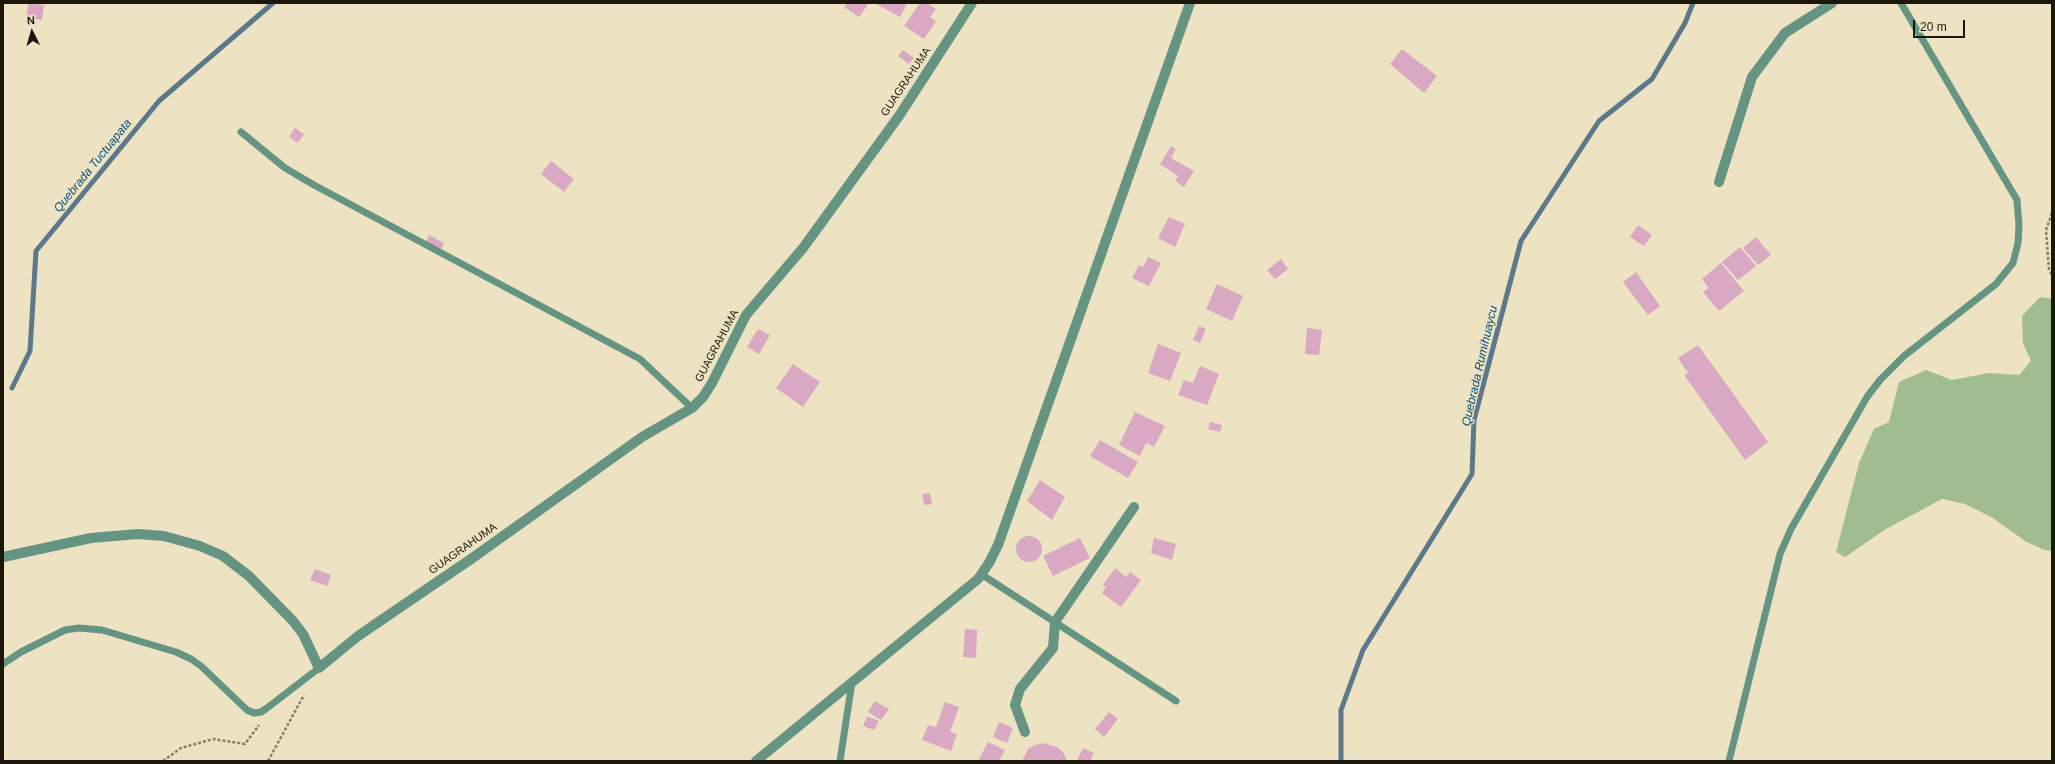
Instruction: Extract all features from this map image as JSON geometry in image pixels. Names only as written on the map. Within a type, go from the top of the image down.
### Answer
[{"type":"street","name":"GUAGRAHUMA","points":[[319,668],[358,636],[471,559],[642,437],[692,408],[703,397],[712,384],[746,315],[803,248],[890,128],[972,3]]},
{"type":"street","points":[[756,761],[978,579],[989,563],[998,545],[1190,3]]},
{"type":"street","points":[[1718,182],[1752,77],[1785,33],[1832,3]]},
{"type":"street","points":[[1025,732],[1015,705],[1020,689],[1053,648],[1054,622],[1134,506]]},
{"type":"street","points":[[3,557],[91,538],[138,534],[164,536],[200,546],[223,556],[249,576],[294,621],[303,634],[319,668]]},
{"type":"lane","points":[[1729,761],[1780,554],[1791,529],[1867,397],[1880,380],[1904,356],[1996,284],[2013,263],[2018,243],[2019,224],[2017,200],[1901,3]]},
{"type":"lane","points":[[241,132],[285,168],[314,186],[640,359],[692,408]]},
{"type":"lane","points":[[982,574],[1176,701]]},
{"type":"lane","points":[[3,664],[20,652],[65,630],[79,628],[102,630],[176,652],[191,659],[201,666],[247,710],[254,713],[261,712],[267,708],[319,668]]},
{"type":"lane","points":[[840,761],[852,682]]},
{"type":"path","points":[[2052,213],[2046,230],[2049,270],[2052,275]]},
{"type":"path","points":[[268,761],[308,688]]},
{"type":"green space","points":[[2040,297],[2052,299],[2052,551],[2044,550],[2025,541],[1993,518],[1965,504],[1942,499],[1886,529],[1845,557],[1836,552],[1859,463],[1874,429],[1889,422],[1899,382],[1926,370],[1952,380],[1989,373],[2019,375],[2031,361],[2023,343],[2022,316]]},
{"type":"building","points":[[29,3],[44,5],[42,20],[26,17]]},
{"type":"building","points":[[847,3],[869,3],[859,17],[844,7]]},
{"type":"building","points":[[874,3],[907,3],[900,17]]},
{"type":"building","points":[[920,3],[927,3],[936,9],[930,17],[936,21],[924,39],[904,26]]},
{"type":"building","points":[[1402,49],[1437,76],[1424,93],[1390,64]]},
{"type":"building","points":[[903,50],[914,58],[909,64],[898,56]]},
{"type":"building","points":[[295,128],[304,134],[298,143],[289,137]]},
{"type":"building","points":[[1171,146],[1176,149],[1171,158],[1194,171],[1184,187],[1175,181],[1178,176],[1160,164]]},
{"type":"building","points":[[551,161],[574,179],[564,192],[541,174]]},
{"type":"building","points":[[1169,217],[1185,224],[1175,247],[1158,238]]},
{"type":"building","points":[[1638,225],[1652,235],[1644,246],[1630,237]]},
{"type":"building","points":[[429,235],[444,243],[440,252],[425,244]]},
{"type":"building","points":[[1756,237],[1771,255],[1758,265],[1743,248]]},
{"type":"building","points":[[1740,247],[1756,266],[1738,280],[1722,262]]},
{"type":"building","points":[[1148,257],[1161,263],[1149,286],[1132,278],[1139,265],[1143,267]]},
{"type":"building","points":[[1281,259],[1288,269],[1275,279],[1267,270]]},
{"type":"building","points":[[1721,263],[1744,291],[1719,311],[1703,292],[1709,288],[1702,279]]},
{"type":"building","points":[[1636,272],[1660,306],[1648,315],[1623,282]]},
{"type":"building","points":[[1217,284],[1243,296],[1232,321],[1206,309]]},
{"type":"building","points":[[1199,326],[1206,329],[1200,343],[1193,340]]},
{"type":"building","points":[[1307,328],[1322,330],[1319,355],[1305,354]]},
{"type":"building","points":[[758,329],[770,335],[759,354],[747,347]]},
{"type":"building","points":[[1158,344],[1181,353],[1170,381],[1148,373]]},
{"type":"building","points":[[1698,345],[1768,442],[1745,460],[1684,375],[1688,373],[1678,358]]},
{"type":"building","points":[[793,364],[820,382],[803,407],[776,388]]},
{"type":"building","points":[[1200,366],[1219,374],[1207,405],[1178,395],[1184,380],[1193,383]]},
{"type":"building","points":[[1135,412],[1165,426],[1154,447],[1146,443],[1140,456],[1119,445]]},
{"type":"building","points":[[1210,422],[1222,425],[1220,432],[1208,429]]},
{"type":"building","points":[[1100,440],[1138,462],[1128,478],[1090,456]]},
{"type":"building","points":[[1040,480],[1065,497],[1052,520],[1027,501]]},
{"type":"building","points":[[930,493],[932,504],[924,505],[922,494]]},
{"type":"building","points":[[1029,536],[1038,540],[1042,549],[1038,558],[1029,562],[1020,558],[1016,549],[1020,540]]},
{"type":"building","points":[[1080,538],[1090,558],[1053,576],[1043,556]]},
{"type":"building","points":[[1154,538],[1176,544],[1172,560],[1151,553]]},
{"type":"building","points":[[1115,568],[1126,577],[1130,572],[1141,580],[1121,607],[1102,593],[1106,587],[1103,585]]},
{"type":"building","points":[[315,569],[331,575],[327,586],[310,580]]},
{"type":"building","points":[[965,629],[977,630],[976,658],[963,657]]},
{"type":"building","points":[[875,701],[889,709],[881,720],[868,712]]},
{"type":"building","points":[[945,702],[959,707],[950,732],[957,734],[951,751],[922,740],[928,725],[936,727]]},
{"type":"building","points":[[1109,712],[1118,719],[1104,737],[1095,729]]},
{"type":"building","points":[[867,716],[879,721],[874,730],[863,726]]},
{"type":"building","points":[[999,722],[1013,728],[1007,743],[993,737]]},
{"type":"building","points":[[988,742],[1005,750],[999,761],[978,761]]},
{"type":"building","points":[[1043,743],[1057,747],[1063,752],[1067,761],[1022,761],[1028,749]]},
{"type":"building","points":[[1083,748],[1094,753],[1090,761],[1077,761]]},
{"type":"waterway","name":"Quebrada Tuctuapata","points":[[12,388],[30,351],[36,251],[159,101],[273,3]]},
{"type":"waterway","name":"Quebrada Rumihuaycu","points":[[1341,761],[1341,710],[1363,650],[1472,474],[1474,420],[1521,241],[1599,121],[1652,79],[1685,23],[1693,3]]}]
